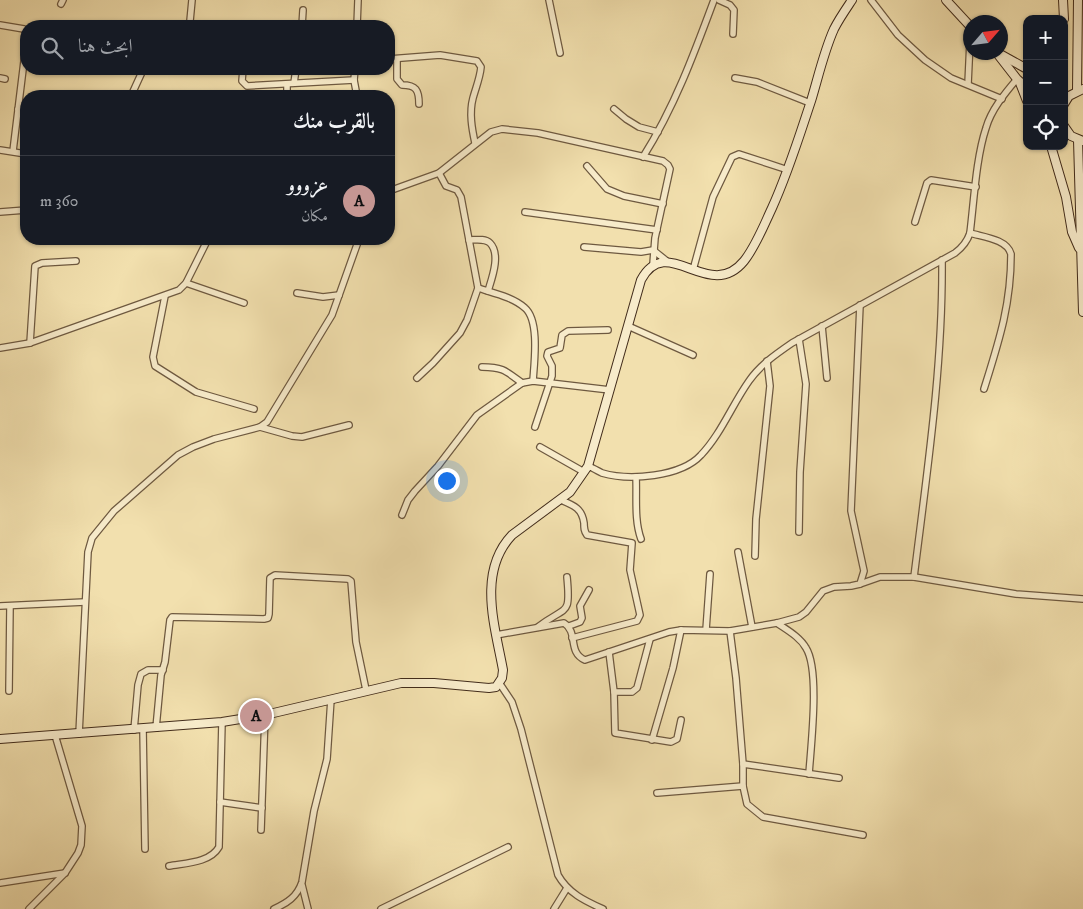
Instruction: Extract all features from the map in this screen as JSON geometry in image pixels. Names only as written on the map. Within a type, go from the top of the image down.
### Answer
[{"type":"street","points":[[190,20],[192,0]]},
{"type":"street","points":[[357,20],[358,0]]},
{"type":"street","points":[[549,0],[560,53]]},
{"type":"street","points":[[643,156],[658,132],[694,57],[714,0]]},
{"type":"street","points":[[719,0],[730,5],[734,10],[733,34]]},
{"type":"street","points":[[584,247],[640,252],[653,250],[668,262],[707,274],[722,275],[729,273],[741,264],[767,219],[788,170],[834,29],[852,0]]},
{"type":"street","points":[[871,0],[898,35],[912,49],[946,75],[1002,98]]},
{"type":"street","points":[[946,0],[963,18]]},
{"type":"street","points":[[1064,0],[1064,15]]},
{"type":"street","points":[[1068,95],[1080,90],[1078,0]]},
{"type":"street","points":[[302,20],[303,10]]},
{"type":"street","points":[[0,25],[20,29]]},
{"type":"street","points":[[419,104],[416,88],[411,85],[402,85],[397,79],[397,59],[440,55],[477,60],[481,67],[479,82],[473,99],[471,126],[475,143]]},
{"type":"street","points":[[1008,58],[1023,66]]},
{"type":"street","points":[[968,84],[969,60]]},
{"type":"street","points":[[1002,60],[1023,84]]},
{"type":"street","points":[[20,90],[22,75]]},
{"type":"street","points":[[134,90],[141,75]]},
{"type":"street","points":[[242,75],[242,81],[248,86],[354,80]]},
{"type":"street","points":[[289,90],[294,75]]},
{"type":"street","points":[[354,75],[356,90]]},
{"type":"street","points":[[735,78],[757,82],[810,103]]},
{"type":"street","points":[[540,446],[586,469],[602,473],[636,476],[674,471],[700,457],[750,380],[767,361],[799,339],[956,253],[965,244],[970,233],[986,129],[993,112],[1002,98],[1018,80]]},
{"type":"street","points":[[1018,80],[1023,92]]},
{"type":"street","points":[[13,151],[20,93]]},
{"type":"street","points":[[614,108],[639,127],[658,132]]},
{"type":"street","points":[[395,189],[439,172],[491,132],[502,130],[538,133],[663,161],[668,165],[669,176],[653,250],[654,264]]},
{"type":"street","points":[[1068,132],[1071,136],[1080,141],[1083,312]]},
{"type":"street","points":[[0,150],[20,153]]},
{"type":"street","points":[[1052,150],[1066,197],[1072,232],[1081,252]]},
{"type":"street","points":[[693,270],[713,197],[732,157],[739,154],[788,170]]},
{"type":"street","points":[[587,166],[607,189],[624,196],[663,204]]},
{"type":"street","points":[[417,378],[460,333],[467,320],[478,288],[459,193],[453,188],[446,186],[439,172]]},
{"type":"street","points":[[915,222],[927,183],[931,180],[976,187]]},
{"type":"street","points":[[0,212],[20,210]]},
{"type":"street","points":[[525,212],[657,230]]},
{"type":"street","points":[[970,233],[1002,243],[1010,249],[1011,254],[1007,309],[984,389]]},
{"type":"street","points":[[469,240],[489,242],[494,251],[495,264],[488,291]]},
{"type":"street","points":[[0,348],[30,343],[179,290],[186,283],[205,245]]},
{"type":"street","points":[[79,734],[88,545],[114,511],[178,455],[214,439],[260,426],[267,422],[332,315],[357,245]]},
{"type":"street","points":[[914,577],[938,366],[942,311],[942,260]]},
{"type":"street","points":[[30,343],[35,266],[42,262],[76,261]]},
{"type":"street","points":[[0,740],[222,722],[401,683],[496,687],[500,684],[503,670],[490,594],[491,578],[498,554],[504,543],[512,535],[570,492],[586,469],[642,280],[646,271],[654,264],[668,262]]},
{"type":"street","points":[[186,283],[244,302]]},
{"type":"street","points":[[478,288],[507,298],[524,307],[531,317],[535,338],[532,381]]},
{"type":"street","points":[[297,293],[323,297],[339,295]]},
{"type":"street","points":[[165,296],[153,356],[155,366],[196,392],[254,409]]},
{"type":"street","points":[[860,305],[852,511],[864,571],[860,584]]},
{"type":"street","points":[[628,326],[693,354]]},
{"type":"street","points":[[822,326],[827,378]]},
{"type":"street","points":[[535,427],[551,383],[552,366],[547,356],[548,352],[560,348],[562,335],[568,331],[608,330]]},
{"type":"street","points":[[799,339],[806,384],[800,472],[799,532]]},
{"type":"street","points":[[755,556],[756,511],[770,386],[767,361]]},
{"type":"street","points":[[482,367],[503,369],[522,383]]},
{"type":"street","points":[[402,515],[408,500],[438,466],[477,415],[522,383],[532,381],[610,390]]},
{"type":"street","points":[[260,426],[292,436],[302,437],[349,425]]},
{"type":"street","points":[[636,476],[637,512],[642,539]]},
{"type":"street","points":[[560,500],[575,506],[580,511],[583,517],[584,532],[587,535],[632,543],[630,570],[640,615],[637,621],[572,638]]},
{"type":"street","points":[[738,552],[752,627]]},
{"type":"street","points":[[706,630],[710,574]]},
{"type":"street","points":[[156,728],[170,620],[172,617],[268,618],[271,576],[275,575],[348,579],[351,581],[353,584],[356,642],[366,690]]},
{"type":"street","points":[[537,628],[547,620],[564,612],[569,599],[568,577]]},
{"type":"street","points":[[496,635],[564,623],[569,626],[575,652],[585,660],[650,638],[681,630],[730,631],[777,623],[799,617],[806,612],[823,591],[860,584],[880,577],[914,577],[1016,594],[1083,599]]},
{"type":"street","points":[[569,626],[580,622],[582,618],[580,606],[589,590]]},
{"type":"street","points":[[0,606],[85,602]]},
{"type":"street","points":[[9,691],[10,606]]},
{"type":"street","points":[[777,623],[800,639],[810,654],[814,690],[809,774]]},
{"type":"street","points":[[652,740],[681,630]]},
{"type":"street","points":[[730,631],[736,678],[743,786],[747,804],[763,817],[863,835]]},
{"type":"street","points":[[614,692],[632,692],[637,688],[650,638]]},
{"type":"street","points":[[609,652],[614,692],[615,733],[671,742],[677,739],[681,720]]},
{"type":"street","points":[[134,730],[138,685],[141,674],[148,670],[163,670]]},
{"type":"street","points":[[500,684],[512,702],[521,729],[558,875],[567,888],[585,901],[603,909]]},
{"type":"street","points":[[274,909],[288,902],[300,890],[314,811],[327,759],[331,699]]},
{"type":"street","points":[[261,830],[265,714]]},
{"type":"street","points":[[169,866],[208,858],[216,852],[219,846],[222,722]]},
{"type":"street","points":[[143,729],[145,849]]},
{"type":"street","points":[[29,909],[64,873],[78,853],[81,845],[82,826],[55,735]]},
{"type":"street","points":[[743,764],[838,778]]},
{"type":"street","points":[[657,793],[743,786]]},
{"type":"street","points":[[220,802],[262,808]]},
{"type":"street","points":[[381,909],[508,847]]},
{"type":"street","points":[[0,883],[64,873]]},
{"type":"street","points":[[302,882],[308,909]]},
{"type":"street","points":[[554,909],[567,888]]},
{"type":"place","name":"عزووو","points":[[256,716]]}]
